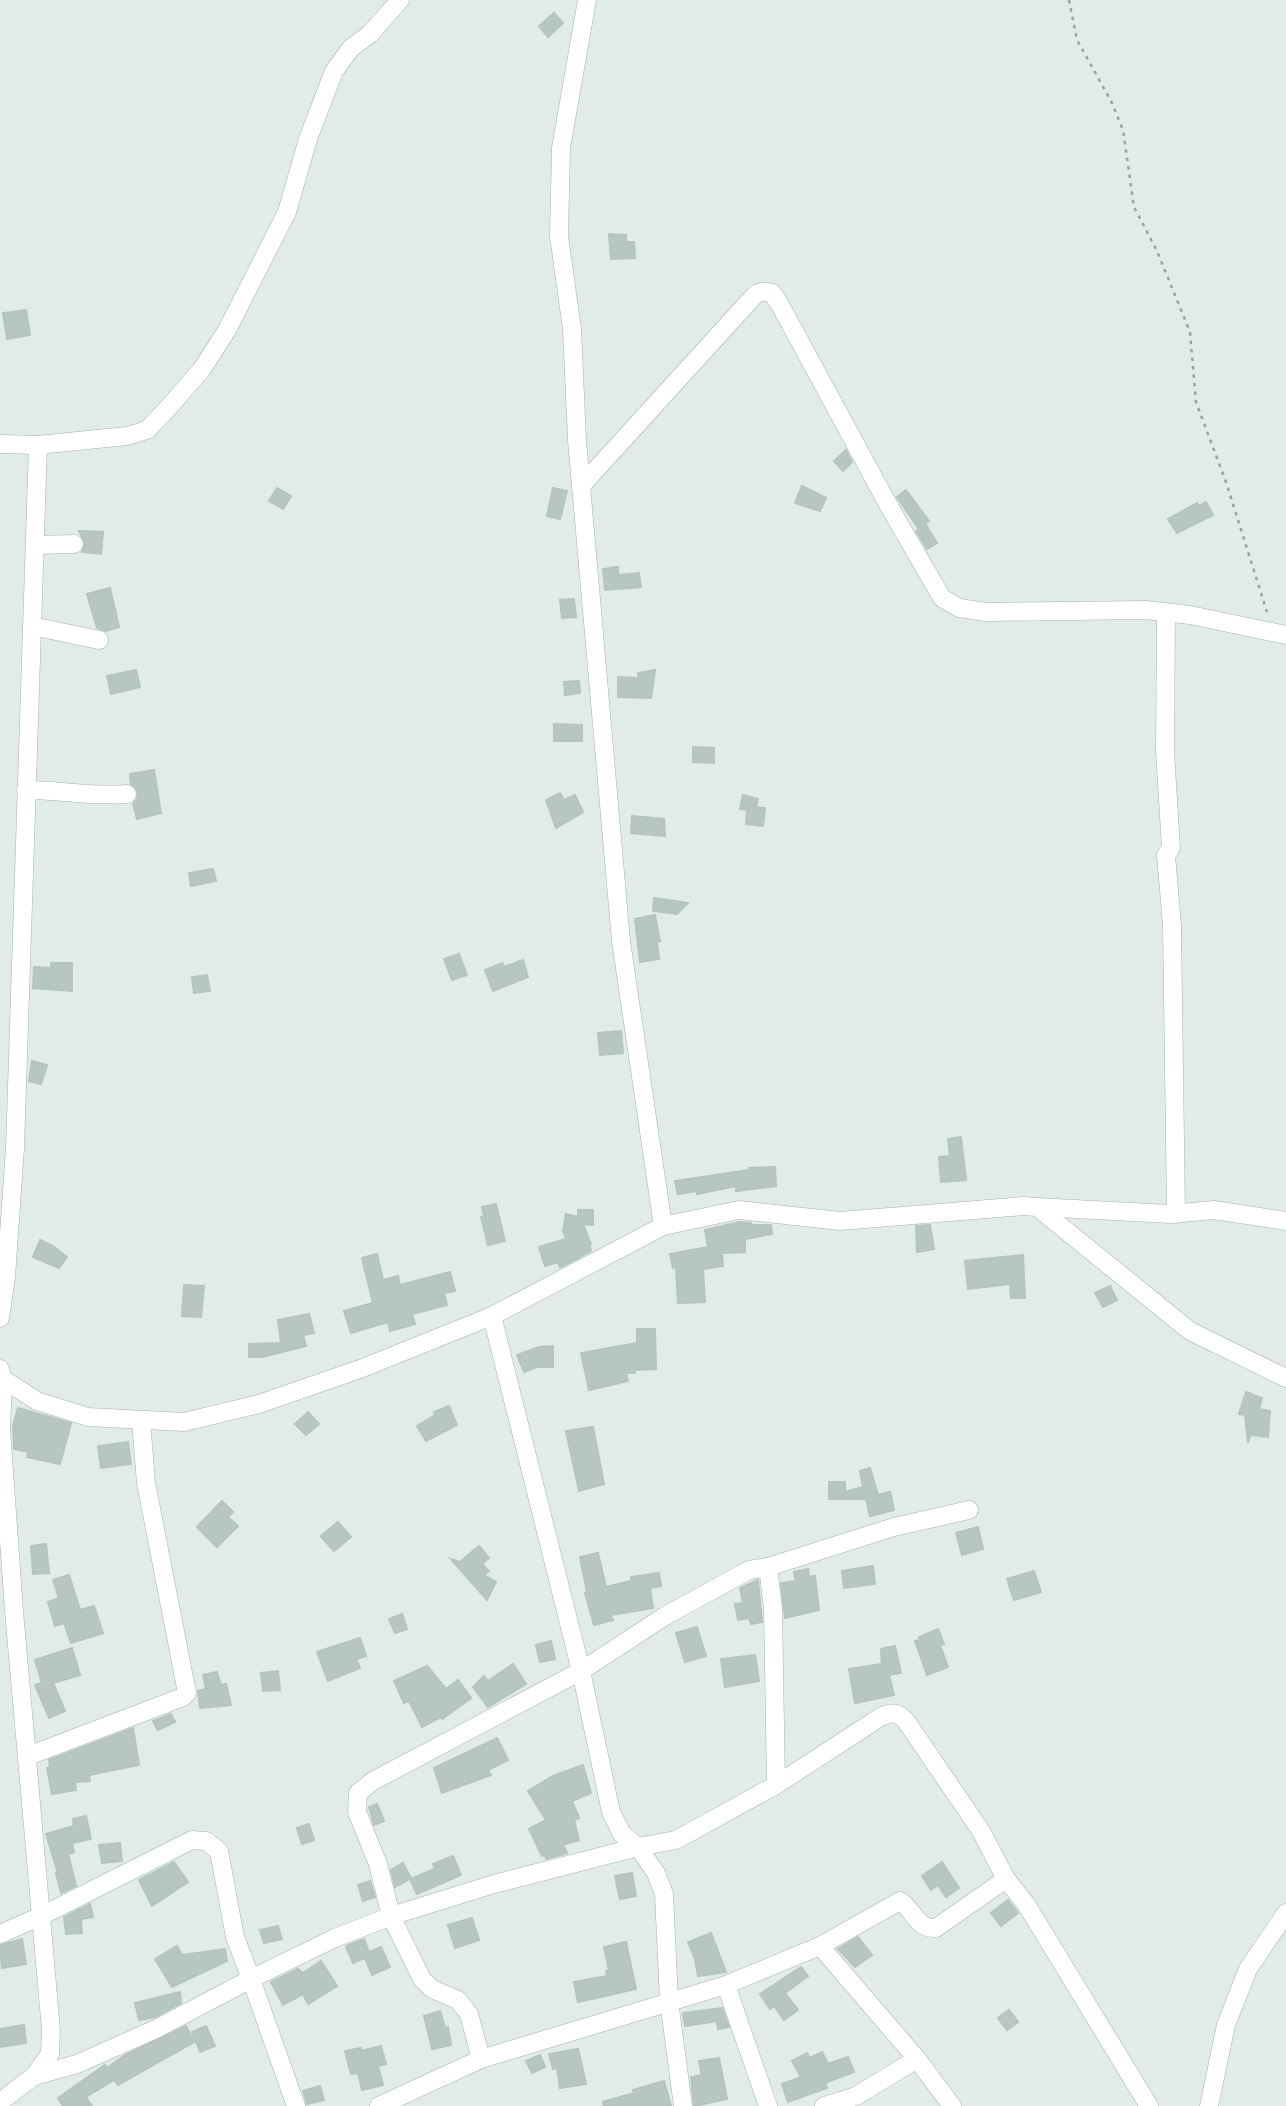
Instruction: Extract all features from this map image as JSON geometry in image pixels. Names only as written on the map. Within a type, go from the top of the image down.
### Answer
[{"type":"street","points":[[0,444],[38,445],[127,436],[147,430],[202,369],[227,330],[287,212],[307,139],[334,71],[351,48],[370,34],[400,0]]},
{"type":"street","points":[[587,0],[561,148],[559,236],[572,329],[581,486],[621,940],[663,1226]]},
{"type":"street","points":[[581,486],[754,296],[757,293],[772,293],[942,598],[959,608],[986,612],[1146,610],[1190,615],[1280,633]]},
{"type":"street","points":[[0,1318],[6,1277],[15,1148],[38,445]]},
{"type":"street","points":[[35,545],[74,544]]},
{"type":"street","points":[[1166,612],[1165,751],[1171,848],[1166,855],[1172,925],[1176,1213]]},
{"type":"street","points":[[32,626],[99,640]]},
{"type":"street","points":[[26,790],[77,792],[100,796],[127,794]]},
{"type":"street","points":[[1037,1207],[1189,1331],[1286,1378]]},
{"type":"street","points":[[2,1374],[37,1401],[88,1417],[184,1422],[259,1404],[360,1369],[492,1316],[663,1226],[739,1210],[840,1221],[950,1211],[1037,1207],[1176,1213],[1214,1210],[1286,1222]]},
{"type":"street","points":[[492,1316],[581,1671],[611,1812],[622,1834],[638,1847],[656,1873],[664,1894],[669,2001],[682,2106]]},
{"type":"street","points":[[0,2102],[34,2076],[50,2054],[51,2030],[27,1756],[7,1608],[1,1429],[2,1374]]},
{"type":"street","points":[[27,1756],[183,1697],[187,1693],[146,1483],[141,1420]]},
{"type":"street","points":[[481,2059],[469,2014],[458,2000],[432,1989],[422,1979],[391,1916],[378,1864],[358,1812],[358,1793],[373,1781],[581,1671],[665,1616],[748,1570],[768,1567],[894,1527],[969,1510]]},
{"type":"street","points":[[768,1567],[772,1608],[776,1785]]},
{"type":"street","points":[[34,2076],[77,2064],[156,2029],[335,1938],[391,1916],[494,1884],[638,1847],[676,1840],[776,1785],[892,1712],[906,1721],[981,1831],[1006,1879],[1026,1904],[1149,2106]]},
{"type":"street","points":[[0,1934],[192,1840],[206,1841],[219,1851],[235,1937],[296,2106]]},
{"type":"street","points":[[379,2106],[481,2059],[726,1985],[820,1946],[900,1901],[919,1924],[936,1928],[1006,1879]]},
{"type":"street","points":[[1209,2106],[1226,2025],[1248,1969],[1286,1913]]},
{"type":"street","points":[[820,1946],[917,2059],[952,2106]]},
{"type":"street","points":[[726,1985],[768,2106]]},
{"type":"street","points":[[824,2106],[856,2096],[917,2059]]},
{"type":"path","points":[[1069,0],[1077,40],[1111,101],[1122,130],[1134,207],[1157,251],[1190,332],[1196,402],[1280,633]]},
{"type":"building","points":[[554,13],[563,23],[548,37],[539,26]]},
{"type":"building","points":[[609,234],[626,235],[626,242],[634,242],[635,258],[611,259]]},
{"type":"building","points":[[26,310],[30,335],[7,339],[3,313]]},
{"type":"building","points":[[846,450],[852,462],[843,471],[834,461]]},
{"type":"building","points":[[802,486],[826,498],[820,511],[795,503]]},
{"type":"building","points":[[277,488],[291,496],[283,509],[269,501]]},
{"type":"building","points":[[553,488],[567,491],[560,519],[547,516]]},
{"type":"building","points":[[906,490],[929,521],[918,528],[897,497]]},
{"type":"building","points":[[1206,502],[1213,515],[1177,533],[1168,519],[1197,503],[1199,506]]},
{"type":"building","points":[[926,525],[937,543],[927,549],[916,531]]},
{"type":"building","points":[[79,531],[103,532],[101,554],[82,552],[85,543]]},
{"type":"building","points":[[618,567],[618,575],[639,573],[641,587],[605,590],[603,569]]},
{"type":"building","points":[[110,588],[119,627],[106,631],[97,628],[87,594]]},
{"type":"building","points":[[574,599],[576,617],[562,618],[560,600]]},
{"type":"building","points":[[136,670],[140,687],[111,694],[107,676]]},
{"type":"building","points":[[655,670],[651,698],[618,697],[618,677],[639,678],[638,673]]},
{"type":"building","points":[[579,681],[580,693],[565,695],[564,682]]},
{"type":"building","points":[[554,724],[582,725],[582,741],[554,741]]},
{"type":"building","points":[[693,747],[714,748],[714,763],[693,762]]},
{"type":"building","points":[[154,770],[161,813],[137,819],[133,804],[138,793],[131,784],[130,774]]},
{"type":"building","points":[[560,793],[564,800],[575,795],[583,812],[556,828],[546,800]]},
{"type":"building","points":[[743,795],[758,799],[756,807],[765,808],[763,826],[746,824],[747,810],[740,809]]},
{"type":"building","points":[[632,816],[664,819],[665,836],[631,833]]},
{"type":"building","points":[[213,869],[216,881],[191,886],[189,873]]},
{"type":"building","points":[[654,898],[688,903],[677,914],[653,911]]},
{"type":"building","points":[[655,915],[660,941],[657,941],[659,959],[640,962],[635,919]]},
{"type":"building","points":[[459,954],[467,975],[452,980],[444,959]]},
{"type":"building","points":[[523,960],[528,977],[493,991],[485,970],[502,963],[504,967]]},
{"type":"building","points":[[51,963],[72,963],[72,991],[33,988],[34,967],[51,968]]},
{"type":"building","points":[[207,975],[210,991],[194,993],[192,977]]},
{"type":"building","points":[[621,1031],[623,1053],[600,1055],[598,1033]]},
{"type":"building","points":[[32,1061],[47,1065],[41,1084],[29,1081]]},
{"type":"building","points":[[961,1137],[966,1180],[941,1182],[939,1157],[950,1156],[948,1139]]},
{"type":"building","points":[[775,1167],[776,1186],[736,1191],[736,1186],[697,1194],[696,1191],[678,1194],[675,1181],[749,1168]]},
{"type":"building","points":[[496,1204],[505,1241],[488,1245],[481,1217],[484,1216],[482,1207]]},
{"type":"building","points":[[578,1210],[593,1210],[593,1225],[583,1224],[591,1251],[560,1267],[558,1262],[545,1266],[539,1247],[566,1239],[563,1231],[566,1214],[578,1217]]},
{"type":"building","points":[[740,1222],[771,1225],[772,1234],[745,1239],[745,1252],[722,1253],[723,1266],[703,1269],[705,1302],[678,1303],[676,1267],[673,1268],[670,1254],[708,1247],[705,1230]]},
{"type":"building","points":[[930,1225],[934,1249],[917,1252],[916,1226]]},
{"type":"building","points":[[40,1240],[67,1257],[59,1268],[33,1257]]},
{"type":"building","points":[[377,1254],[383,1280],[398,1276],[400,1285],[450,1272],[455,1291],[444,1293],[447,1305],[412,1314],[415,1324],[390,1331],[388,1322],[351,1333],[344,1311],[373,1303],[362,1258]]},
{"type":"building","points":[[1023,1255],[1025,1298],[1011,1298],[1010,1284],[968,1289],[965,1261]]},
{"type":"building","points":[[184,1285],[204,1286],[201,1317],[182,1316]]},
{"type":"building","points":[[1110,1286],[1117,1300],[1103,1307],[1095,1293]]},
{"type":"building","points":[[309,1314],[314,1333],[303,1335],[306,1346],[262,1357],[249,1357],[249,1344],[281,1343],[278,1320]]},
{"type":"building","points":[[637,1329],[655,1329],[656,1369],[634,1370],[635,1373],[626,1373],[628,1381],[589,1390],[581,1353],[637,1343]]},
{"type":"building","points":[[553,1346],[553,1367],[537,1367],[524,1372],[517,1355],[539,1347]]},
{"type":"building","points":[[1246,1392],[1262,1398],[1259,1409],[1270,1411],[1268,1437],[1250,1435],[1248,1443],[1245,1415],[1239,1414]]},
{"type":"building","points":[[449,1406],[457,1425],[426,1441],[417,1426],[435,1415],[434,1412]]},
{"type":"building","points":[[18,1408],[71,1423],[60,1464],[27,1457],[28,1452],[14,1449],[13,1426]]},
{"type":"building","points":[[308,1412],[319,1424],[306,1435],[295,1424]]},
{"type":"building","points":[[593,1427],[604,1484],[579,1491],[566,1431]]},
{"type":"building","points":[[128,1442],[131,1464],[101,1468],[98,1446]]},
{"type":"building","points":[[870,1468],[878,1495],[890,1492],[894,1510],[870,1516],[866,1499],[829,1499],[829,1482],[845,1482],[845,1492],[863,1487],[860,1471]]},
{"type":"building","points":[[222,1501],[233,1512],[228,1517],[238,1526],[217,1547],[197,1527]]},
{"type":"building","points":[[338,1522],[351,1537],[334,1551],[321,1536]]},
{"type":"building","points":[[978,1527],[983,1549],[962,1555],[956,1533]]},
{"type":"building","points":[[46,1544],[49,1573],[33,1574],[31,1546]]},
{"type":"building","points":[[479,1546],[489,1558],[482,1564],[489,1571],[484,1575],[496,1582],[487,1600],[451,1559],[460,1562]]},
{"type":"building","points":[[598,1553],[606,1587],[631,1581],[631,1577],[659,1573],[661,1586],[650,1588],[653,1608],[611,1615],[613,1620],[594,1625],[585,1593],[587,1592],[580,1557]]},
{"type":"building","points":[[873,1566],[875,1584],[844,1588],[842,1571]]},
{"type":"building","points":[[808,1569],[809,1577],[815,1576],[819,1610],[785,1618],[781,1583],[796,1581],[794,1572]]},
{"type":"building","points":[[1034,1571],[1041,1592],[1014,1600],[1007,1579]]},
{"type":"building","points":[[69,1575],[80,1610],[94,1606],[103,1633],[71,1643],[64,1623],[55,1626],[48,1602],[59,1598],[53,1580]]},
{"type":"building","points":[[758,1580],[762,1622],[751,1624],[749,1618],[738,1620],[735,1604],[743,1603],[740,1588]]},
{"type":"building","points":[[402,1614],[407,1629],[395,1633],[389,1619]]},
{"type":"building","points":[[697,1627],[706,1656],[685,1662],[676,1633]]},
{"type":"building","points":[[938,1629],[944,1644],[940,1645],[948,1667],[927,1675],[915,1641]]},
{"type":"building","points":[[360,1638],[366,1656],[356,1659],[360,1668],[328,1681],[317,1652]]},
{"type":"building","points":[[551,1641],[555,1659],[540,1662],[536,1645]]},
{"type":"building","points":[[895,1646],[901,1673],[889,1675],[894,1695],[855,1703],[849,1669],[882,1664],[881,1649]]},
{"type":"building","points":[[72,1648],[80,1675],[53,1683],[65,1711],[49,1718],[35,1685],[42,1683],[35,1660]]},
{"type":"building","points":[[755,1655],[759,1681],[725,1687],[721,1659]]},
{"type":"building","points":[[513,1664],[526,1684],[488,1707],[473,1687],[484,1676],[488,1681]]},
{"type":"building","points":[[427,1666],[446,1689],[458,1680],[471,1698],[442,1719],[441,1717],[422,1727],[409,1701],[404,1703],[394,1681]]},
{"type":"building","points":[[278,1671],[280,1690],[263,1691],[261,1673]]},
{"type":"building","points":[[217,1672],[221,1685],[226,1684],[231,1705],[200,1708],[198,1691],[206,1689],[203,1675]]},
{"type":"building","points":[[171,1714],[175,1722],[158,1730],[153,1721]]},
{"type":"building","points":[[133,1728],[139,1765],[89,1775],[90,1781],[75,1782],[76,1790],[52,1794],[47,1768],[50,1768],[49,1760]]},
{"type":"building","points":[[497,1738],[508,1760],[488,1770],[491,1775],[442,1793],[434,1768]]},
{"type":"building","points":[[583,1765],[591,1793],[572,1801],[579,1818],[574,1820],[579,1840],[563,1845],[567,1853],[546,1859],[529,1829],[546,1820],[528,1791],[553,1776]]},
{"type":"building","points":[[377,1804],[384,1821],[374,1825],[369,1807]]},
{"type":"building","points":[[86,1816],[91,1839],[72,1843],[74,1852],[68,1854],[76,1886],[61,1893],[46,1834],[74,1826],[73,1819]]},
{"type":"building","points":[[309,1824],[314,1840],[302,1844],[297,1828]]},
{"type":"building","points":[[120,1843],[122,1861],[102,1863],[99,1845]]},
{"type":"building","points":[[453,1856],[461,1875],[417,1894],[410,1879],[435,1869],[433,1864]]},
{"type":"building","points":[[174,1862],[188,1882],[152,1906],[139,1880]]},
{"type":"building","points":[[942,1862],[959,1888],[946,1897],[938,1885],[931,1890],[922,1876]]},
{"type":"building","points":[[403,1863],[411,1878],[395,1887],[391,1870]]},
{"type":"building","points":[[632,1873],[636,1896],[620,1899],[615,1876]]},
{"type":"building","points":[[370,1881],[375,1897],[363,1901],[358,1885]]},
{"type":"building","points":[[1008,1900],[1018,1913],[1001,1926],[991,1913]]},
{"type":"building","points":[[90,1904],[93,1917],[81,1919],[82,1933],[66,1934],[64,1917]]},
{"type":"building","points":[[472,1918],[479,1940],[455,1948],[448,1925]]},
{"type":"building","points":[[278,1926],[282,1939],[264,1943],[260,1930]]},
{"type":"building","points":[[711,1933],[726,1972],[698,1976],[688,1942]]},
{"type":"building","points":[[858,1937],[872,1955],[855,1967],[838,1949]]},
{"type":"building","points":[[22,1939],[26,1964],[2,1968],[0,1945]]},
{"type":"building","points":[[364,1939],[369,1952],[381,1947],[390,1967],[372,1975],[365,1958],[353,1963],[346,1946]]},
{"type":"building","points":[[626,1942],[636,1989],[578,2002],[574,1982],[607,1976],[606,1971],[609,1971],[604,1947]]},
{"type":"building","points":[[177,1946],[182,1955],[225,1949],[227,1961],[172,1987],[155,1959]]},
{"type":"building","points":[[321,1961],[337,1986],[308,2004],[303,1994],[283,2005],[271,1982],[298,1969],[303,1973]]},
{"type":"building","points":[[801,1967],[808,1976],[785,1993],[798,2010],[784,2020],[774,2006],[770,2009],[760,1994]]},
{"type":"building","points":[[180,1992],[181,2003],[155,2017],[139,2020],[135,2003]]},
{"type":"building","points":[[722,2008],[729,2027],[718,2029],[717,2021],[685,2026],[683,2013]]},
{"type":"building","points":[[1009,2010],[1018,2022],[1007,2030],[998,2018]]},
{"type":"building","points":[[440,2011],[445,2028],[448,2027],[451,2045],[432,2049],[424,2016]]},
{"type":"building","points":[[24,2025],[26,2043],[0,2047],[0,2029]]},
{"type":"building","points":[[186,2026],[194,2042],[118,2085],[114,2080],[86,2097],[92,2106],[63,2106],[58,2098],[105,2065],[107,2068],[125,2055]]},
{"type":"building","points":[[206,2026],[215,2046],[200,2052],[192,2032]]},
{"type":"building","points":[[381,2046],[386,2064],[378,2066],[383,2085],[362,2090],[358,2073],[351,2074],[345,2051],[361,2048],[361,2051]]},
{"type":"building","points":[[578,2049],[586,2084],[560,2088],[557,2068],[553,2069],[549,2054]]},
{"type":"building","points":[[822,2052],[828,2064],[848,2057],[854,2072],[825,2083],[827,2088],[788,2102],[782,2084],[801,2077],[792,2061],[807,2053],[810,2058]]},
{"type":"building","points":[[540,2055],[545,2067],[532,2073],[526,2061]]},
{"type":"building","points":[[719,2058],[727,2099],[694,2106],[691,2077],[702,2075],[699,2061]]},
{"type":"building","points":[[664,2081],[671,2106],[604,2106],[603,2102]]},
{"type":"building","points":[[320,2086],[324,2100],[307,2104],[303,2091]]}]
